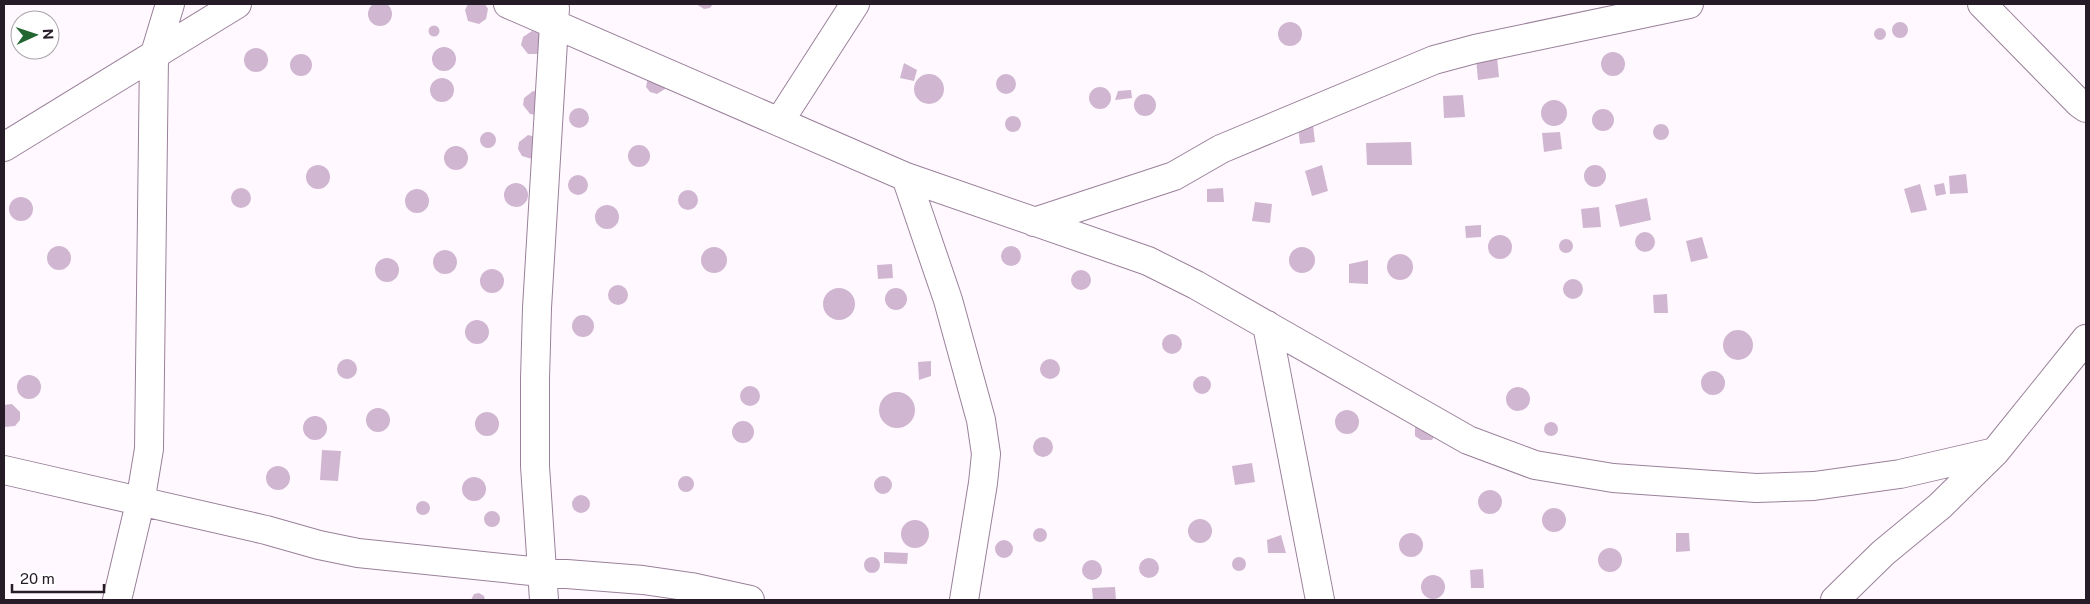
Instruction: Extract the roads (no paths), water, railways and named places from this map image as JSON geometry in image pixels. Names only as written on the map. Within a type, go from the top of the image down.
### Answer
[{"type":"street","points":[[117,600],[140,502],[149,449],[154,57],[170,4]]},
{"type":"street","points":[[4,147],[238,4]]},
{"type":"street","points":[[508,4],[555,14],[779,122],[906,178],[1148,261],[1196,285],[1468,440],[1535,465],[1613,478],[1756,488],[1814,486],[1900,474],[1995,452]]},
{"type":"street","points":[[779,122],[855,4]]},
{"type":"street","points":[[1034,222],[1174,176],[1221,149],[1434,60],[1533,36],[1689,4]]},
{"type":"street","points":[[1982,4],[2086,108]]},
{"type":"street","points":[[544,600],[535,466],[535,379],[555,14]]},
{"type":"street","points":[[906,178],[948,300],[981,420],[986,454],[984,483],[964,600]]},
{"type":"street","points":[[1267,325],[1320,600]]},
{"type":"street","points":[[1835,600],[1883,553],[1940,506],[1995,452],[2086,339]]},
{"type":"street","points":[[4,470],[358,552],[541,572],[643,580],[750,600]]}]
